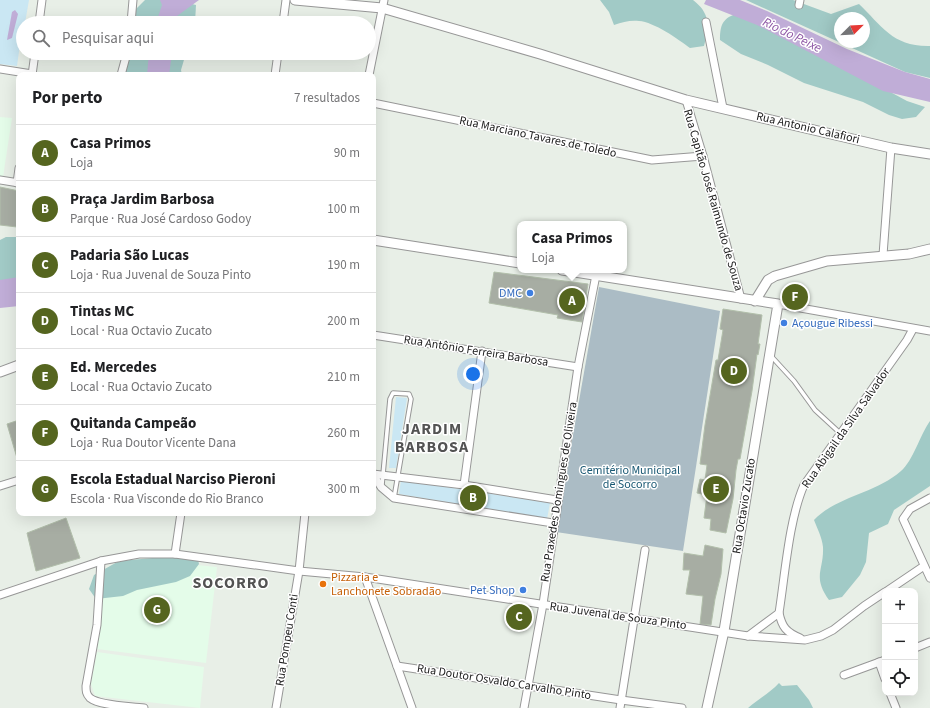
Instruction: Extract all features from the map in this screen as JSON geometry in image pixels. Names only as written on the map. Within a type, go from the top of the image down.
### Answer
[{"type":"street","points":[[40,16],[42,0]]},
{"type":"street","points":[[132,16],[133,0]]},
{"type":"street","points":[[284,16],[286,0]]},
{"type":"street","name":"Rua Antonio Calafiori","points":[[295,0],[383,4],[686,100],[891,148],[930,154]]},
{"type":"street","points":[[376,40],[383,4]]},
{"type":"street","points":[[706,22],[723,108]]},
{"type":"street","points":[[32,72],[34,60]]},
{"type":"street","points":[[122,72],[125,60]]},
{"type":"street","points":[[275,72],[277,60]]},
{"type":"street","points":[[370,72],[372,60]]},
{"type":"street","points":[[0,69],[19,72]]},
{"type":"street","name":"Rua Capitão José Raimundo de Souza","points":[[686,100],[703,156],[741,299]]},
{"type":"street","name":"Rua Marciano Tavares de Toledo","points":[[376,104],[652,160],[703,156]]},
{"type":"street","points":[[883,255],[891,148]]},
{"type":"street","points":[[0,180],[16,183]]},
{"type":"street","points":[[376,240],[517,263]]},
{"type":"street","points":[[755,301],[768,280],[775,276],[827,261],[883,255],[909,254],[930,249]]},
{"type":"street","points":[[582,273],[778,304],[930,331]]},
{"type":"street","name":"Rua Praxedes Domingues de Oliveira","points":[[524,708],[542,604],[553,523],[578,367],[596,275]]},
{"type":"street","name":"Rua Octavio Zucato","points":[[707,708],[724,631],[778,304]]},
{"type":"street","name":"Rua Abigail da Silva Salvador","points":[[779,613],[799,496],[804,485],[907,340],[913,328]]},
{"type":"street","name":"Rua Antônio Ferreira Barbosa","points":[[376,335],[578,367]]},
{"type":"street","points":[[464,485],[482,351]]},
{"type":"street","points":[[0,372],[16,367]]},
{"type":"street","points":[[376,474],[464,485],[557,500]]},
{"type":"street","points":[[376,479],[381,487],[394,498],[553,523]]},
{"type":"street","points":[[0,486],[16,481]]},
{"type":"street","points":[[930,498],[910,509],[903,520],[930,578]]},
{"type":"street","points":[[174,554],[180,516]]},
{"type":"street","name":"Rua Pompeu Conti","points":[[276,708],[299,571],[305,516]]},
{"type":"street","points":[[620,704],[645,550]]},
{"type":"street","name":"Rua Juvenal de Souza Pinto","points":[[0,595],[101,561],[139,554],[174,554],[299,571],[365,577],[635,619],[724,631],[748,636],[806,640]]},
{"type":"street","points":[[101,561],[97,625],[86,693],[90,698],[101,703],[144,708]]},
{"type":"street","points":[[892,588],[924,566]]},
{"type":"street","points":[[365,577],[412,708]]},
{"type":"street","points":[[748,636],[779,613],[782,625],[786,632],[806,640],[821,636],[833,630],[864,606],[882,595]]},
{"type":"street","points":[[918,647],[930,642]]},
{"type":"street","points":[[844,675],[882,661]]},
{"type":"street","name":"Rua Doutor Osvaldo Carvalho Pinto","points":[[397,666],[528,685],[620,704],[682,708]]},
{"type":"street","points":[[891,696],[896,708]]},
{"type":"lane","points":[[769,354],[794,381],[815,410],[840,433]]},
{"type":"lane","points":[[381,487],[390,399],[393,393],[409,394],[411,399],[394,498]]},
{"type":"shaded area","points":[[0,0],[29,0],[26,16],[16,16],[17,66],[0,64]]},
{"type":"shaded area","points":[[145,0],[164,0],[163,11],[160,16],[134,16],[136,9]]},
{"type":"shaded area","points":[[600,0],[693,0],[699,5],[706,15],[708,26],[704,46],[690,48],[666,32],[652,24],[645,22],[630,21],[614,25],[609,12]]},
{"type":"shaded area","points":[[746,0],[793,0],[831,14],[834,13],[834,40]]},
{"type":"shaded area","points":[[184,2],[196,5],[195,16],[175,16],[176,5]]},
{"type":"shaded area","points":[[859,4],[867,12],[837,12]]},
{"type":"shaded area","points":[[742,12],[907,101],[925,107],[916,117],[902,119],[889,115],[863,102],[804,83],[768,65],[741,54],[720,40],[721,29],[724,21],[731,16]]},
{"type":"shaded area","points":[[870,15],[889,34],[897,39],[907,43],[930,46],[930,78],[905,72],[852,48],[870,48]]},
{"type":"shaded area","points":[[123,60],[153,60],[151,72],[120,72]]},
{"type":"shaded area","points":[[168,60],[184,60],[181,72],[166,72]]},
{"type":"shaded area","points":[[0,117],[12,118],[3,177],[0,177]]},
{"type":"shaded area","points":[[6,237],[16,237],[16,288],[0,293],[0,240]]},
{"type":"shaded area","points":[[396,397],[407,398],[396,468],[389,468]]},
{"type":"shaded area","points":[[930,421],[930,486],[894,510],[888,524],[869,533],[866,562],[860,575],[842,597],[829,600],[821,585],[820,574],[823,547],[821,536],[814,520],[834,505],[880,485],[901,471],[909,461]]},
{"type":"shaded area","points":[[401,480],[550,503],[547,519],[399,494]]},
{"type":"shaded area","points":[[197,555],[199,564],[190,576],[176,582],[137,590],[123,596],[96,599],[89,589],[94,575],[119,561]]},
{"type":"shaded area","points":[[147,560],[217,567],[206,663],[97,649],[106,572]]},
{"type":"shaded area","points":[[97,652],[204,667],[200,708],[95,696],[91,684]]},
{"type":"shaded area","points":[[779,683],[782,686],[797,685],[809,700],[813,708],[748,708]]},
{"type":"green space","name":"Cemitério Municipal de Socorro","points":[[599,287],[720,311],[683,551],[556,532]]},
{"type":"water","points":[[160,0],[199,0],[177,16],[158,16],[162,5]]},
{"type":"water","name":"Rio do Peixe","points":[[706,0],[740,0],[834,43],[834,48],[845,48],[905,72],[930,79],[930,102],[883,91],[757,25],[704,4]]},
{"type":"water","points":[[15,10],[18,14],[16,16],[12,38],[7,40],[12,12]]},
{"type":"water","points":[[148,60],[171,60],[169,72],[147,72]]},
{"type":"water","points":[[16,277],[16,306],[0,308],[0,280]]},
{"type":"building","points":[[0,187],[16,190],[16,227],[0,225]]},
{"type":"building","points":[[494,272],[588,284],[582,322],[557,318],[558,315],[489,303]]},
{"type":"building","points":[[723,309],[762,315],[758,344],[760,344],[758,355],[757,354],[740,459],[738,459],[736,470],[733,499],[726,533],[710,530],[711,519],[704,518],[707,495],[697,493],[700,479],[705,480],[707,465],[700,464],[716,360],[718,360],[723,330],[720,329]]},
{"type":"building","points":[[16,421],[16,455],[7,424]]},
{"type":"building","points":[[66,518],[80,558],[36,571],[27,533]]},
{"type":"building","points":[[705,545],[723,549],[721,574],[711,625],[700,624],[703,596],[686,594],[690,570],[683,570],[684,553],[703,556]]},
{"type":"place","name":"DMC","points":[[530,293]]},
{"type":"place","name":"Quitanda Campeão","points":[[795,297]]},
{"type":"place","name":"Casa Primos","points":[[572,301]]},
{"type":"place","name":"Açougue Ribessi","points":[[784,323]]},
{"type":"place","name":"Tintas MC","points":[[734,371]]},
{"type":"place","name":"Ed. Mercedes","points":[[716,489]]},
{"type":"place","name":"Praça Jardim Barbosa","points":[[473,498]]},
{"type":"place","name":"Pizzaria e Lanchonete Sobradão","points":[[323,584]]},
{"type":"place","name":"Pet Shop","points":[[523,590]]},
{"type":"place","name":"Escola Estadual Narciso Pieroni","points":[[157,610]]},
{"type":"place","name":"Padaria São Lucas","points":[[519,617]]},
{"type":"district","name":"JARDIM BARBOSA","points":[[432,438]]},
{"type":"district","name":"SOCORRO","points":[[231,583]]}]
